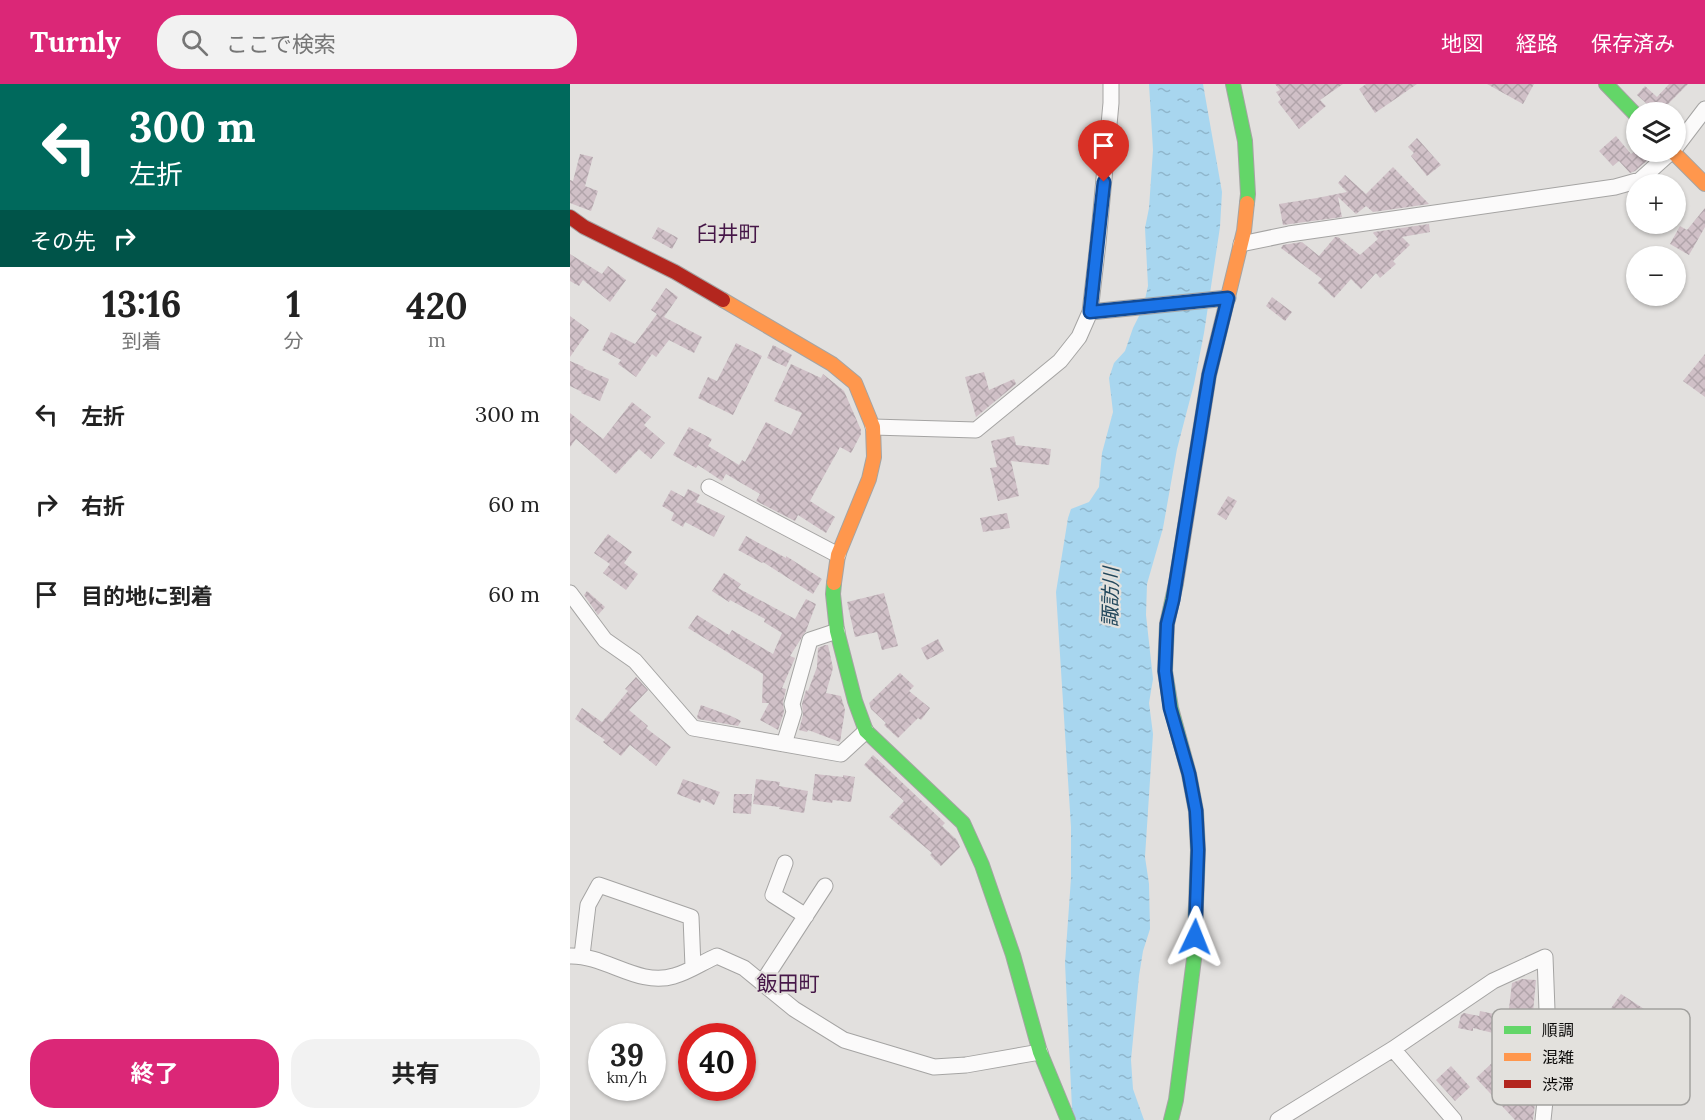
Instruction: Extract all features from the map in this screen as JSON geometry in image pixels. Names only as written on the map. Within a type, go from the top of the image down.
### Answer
[{"type":"street","points":[[873,427],[976,430],[1060,361],[1079,337],[1096,311],[1112,103],[1111,84]]},
{"type":"street","points":[[1171,1120],[1176,1100],[1194,959],[1198,850],[1196,811],[1189,774],[1170,708],[1165,671],[1167,624],[1173,600],[1209,375],[1244,231],[1248,194],[1245,141],[1233,84]]},
{"type":"street","points":[[1606,84],[1626,105]]},
{"type":"street","points":[[1686,134],[1705,109]]},
{"type":"street","points":[[1241,244],[1289,234],[1615,187],[1640,180],[1661,162]]},
{"type":"street","points":[[1682,162],[1705,184]]},
{"type":"street","points":[[570,217],[584,227],[675,272],[832,364],[855,383],[873,427],[874,458],[869,479],[838,555],[833,594],[837,631],[855,701],[867,731],[963,824],[986,876],[1040,1052],[1068,1120]]},
{"type":"street","points":[[1096,311],[1228,298]]},
{"type":"street","points":[[709,487],[838,555]]},
{"type":"street","points":[[570,593],[605,640],[635,661],[693,728],[841,754],[867,731]]},
{"type":"street","points":[[784,744],[794,712],[792,704],[810,640],[837,631]]},
{"type":"street","points":[[785,863],[773,896],[806,916]]},
{"type":"street","points":[[693,967],[691,917],[599,885],[588,905],[576,956],[646,978],[674,976],[717,956],[744,968],[794,1009],[844,1040],[934,1067],[966,1065],[1040,1052]]},
{"type":"street","points":[[762,983],[825,886]]},
{"type":"street","points":[[1278,1120],[1393,1050],[1493,981],[1545,957],[1547,1009]]},
{"type":"street","points":[[1393,1050],[1445,1117]]},
{"type":"street","points":[[1543,1120],[1545,1105]]},
{"type":"water","name":"諏訪川","points":[[1149,84],[1203,84],[1222,192],[1220,227],[1194,384],[1177,449],[1163,528],[1147,584],[1146,615],[1153,679],[1149,703],[1153,734],[1145,857],[1149,884],[1150,929],[1143,951],[1139,976],[1131,1060],[1133,1089],[1144,1120],[1076,1120],[1072,1108],[1065,963],[1071,878],[1071,827],[1056,592],[1071,509],[1089,502],[1099,487],[1102,453],[1113,412],[1109,378],[1114,363],[1125,351],[1143,308],[1148,286],[1145,228],[1149,208],[1153,150]]},
{"type":"building","points":[[1275,84],[1343,84],[1320,100],[1326,106],[1299,129],[1278,102],[1281,99],[1276,92],[1280,90]]},
{"type":"building","points":[[1366,84],[1417,84],[1375,113],[1359,89]]},
{"type":"building","points":[[1487,84],[1534,84],[1523,104]]},
{"type":"building","points":[[1669,84],[1688,84],[1670,102],[1645,102],[1637,95],[1645,86],[1657,97]]},
{"type":"building","points":[[1616,136],[1626,148],[1626,162],[1645,162],[1630,173],[1619,161],[1613,166],[1599,151]]},
{"type":"building","points":[[1417,138],[1441,165],[1427,176],[1411,156],[1414,153],[1408,147]]},
{"type":"building","points":[[580,154],[593,157],[585,186],[598,191],[591,211],[570,203],[570,180],[573,181]]},
{"type":"building","points":[[1393,167],[1429,204],[1373,212],[1366,206],[1356,214],[1338,197],[1342,217],[1283,225],[1279,204],[1347,192],[1338,183],[1345,175],[1366,194]]},
{"type":"building","points":[[1705,208],[1705,227],[1689,255],[1686,253],[1686,246],[1670,244],[1676,234],[1686,234]]},
{"type":"building","points":[[1429,224],[1430,232],[1402,237],[1410,245],[1393,261],[1396,264],[1380,278],[1376,273],[1361,289],[1351,279],[1334,298],[1318,283],[1322,279],[1281,248],[1283,245],[1302,242],[1319,256],[1335,237],[1338,237],[1360,255],[1378,239],[1374,232]]},
{"type":"building","points":[[658,227],[678,238],[672,249],[652,238]]},
{"type":"building","points":[[570,254],[602,274],[608,266],[626,280],[610,302],[583,280],[579,286],[570,281]]},
{"type":"building","points":[[666,288],[678,297],[664,317],[702,337],[694,353],[669,340],[656,357],[652,354],[636,377],[618,364],[621,360],[602,350],[611,332],[635,344],[657,314],[651,310]]},
{"type":"building","points":[[1272,297],[1292,312],[1285,321],[1266,306]]},
{"type":"building","points":[[570,316],[589,330],[570,357]]},
{"type":"building","points":[[736,343],[762,356],[733,415],[698,398],[708,377],[717,381]]},
{"type":"building","points":[[773,345],[792,355],[786,367],[767,358]]},
{"type":"building","points":[[1705,354],[1705,397],[1683,381]]},
{"type":"building","points":[[570,361],[609,379],[600,401],[570,386]]},
{"type":"building","points":[[791,364],[821,378],[823,374],[844,391],[861,430],[851,453],[840,447],[810,501],[835,517],[826,533],[798,515],[795,521],[756,501],[760,494],[726,474],[722,481],[698,465],[696,468],[673,455],[689,427],[712,439],[708,446],[739,465],[742,460],[745,462],[766,422],[791,435],[802,413],[774,401]]},
{"type":"building","points":[[984,372],[989,390],[1014,379],[1016,384],[976,417],[965,377]]},
{"type":"building","points":[[632,402],[651,417],[644,425],[665,443],[651,459],[639,449],[616,474],[576,439],[570,447],[570,413],[603,439]]},
{"type":"building","points":[[1014,436],[1016,445],[1051,449],[1049,465],[1011,461],[1019,496],[998,501],[990,468],[997,467],[991,441]]},
{"type":"building","points":[[688,489],[700,495],[696,502],[725,516],[714,537],[685,522],[683,527],[671,520],[674,513],[662,506],[671,490],[684,497]]},
{"type":"building","points":[[1228,496],[1237,501],[1226,520],[1217,514]]},
{"type":"building","points":[[1007,513],[1010,528],[983,532],[980,518]]},
{"type":"building","points":[[608,534],[632,552],[624,563],[638,574],[626,590],[603,573],[610,564],[594,553]]},
{"type":"building","points":[[746,536],[786,558],[786,556],[822,579],[813,594],[763,562],[738,550]]},
{"type":"building","points":[[724,573],[741,584],[738,588],[795,619],[806,599],[816,604],[806,631],[790,656],[795,658],[782,688],[786,689],[783,702],[784,712],[778,730],[760,720],[769,703],[762,703],[763,674],[688,628],[697,615],[729,635],[732,630],[773,654],[782,633],[764,622],[765,619],[712,591]]},
{"type":"building","points":[[587,591],[605,607],[598,615],[584,595]]},
{"type":"building","points":[[884,593],[898,646],[882,650],[877,632],[855,637],[847,602]]},
{"type":"building","points":[[938,639],[944,651],[927,660],[921,648]]},
{"type":"building","points":[[828,645],[833,668],[826,693],[841,696],[845,710],[840,742],[808,730],[807,732],[799,730],[806,690],[808,691],[817,667],[818,648]]},
{"type":"building","points":[[900,673],[914,686],[909,691],[930,708],[921,720],[918,718],[898,738],[884,725],[886,723],[871,709],[869,703]]},
{"type":"building","points":[[636,677],[648,690],[629,710],[648,726],[646,728],[671,747],[656,766],[630,745],[621,756],[603,742],[605,740],[575,719],[582,708],[602,722],[628,691],[625,689]]},
{"type":"building","points":[[701,705],[741,721],[738,726],[698,719]]},
{"type":"building","points":[[873,755],[945,823],[942,826],[957,840],[960,847],[941,866],[930,855],[932,853],[889,817],[904,801],[864,765]]},
{"type":"building","points":[[815,774],[855,777],[851,802],[833,800],[832,803],[812,800]]},
{"type":"building","points":[[683,779],[720,792],[714,805],[702,799],[700,803],[677,794]]},
{"type":"building","points":[[756,779],[780,782],[779,786],[808,791],[804,813],[753,804]]},
{"type":"building","points":[[734,794],[752,794],[751,814],[733,813]]},
{"type":"building","points":[[1522,979],[1536,980],[1533,1009],[1509,1009],[1512,983]]},
{"type":"building","points":[[1621,994],[1644,1009],[1610,1009]]},
{"type":"building","points":[[1480,1011],[1492,1014],[1492,1033],[1473,1028],[1473,1031],[1458,1028],[1461,1015],[1464,1013],[1479,1016]]},
{"type":"building","points":[[1492,1063],[1492,1095],[1476,1078]]},
{"type":"building","points":[[1451,1066],[1470,1087],[1455,1101],[1436,1080]]},
{"type":"building","points":[[1501,1105],[1535,1105],[1533,1120],[1515,1120]]},
{"type":"traffic: fast","points":[[1233,84],[1245,141],[1247,203]]},
{"type":"traffic: fast","points":[[1606,84],[1626,105]]},
{"type":"traffic: fast","points":[[834,583],[837,631],[855,701],[866,731],[963,823],[982,865],[1013,955],[1040,1052],[1068,1120]]},
{"type":"traffic: fast","points":[[1171,1120],[1176,1100],[1194,959],[1198,850],[1196,811],[1189,774],[1171,708],[1165,671],[1167,624],[1176,583]]},
{"type":"traffic: slow","points":[[1683,162],[1705,184]]},
{"type":"traffic: slow","points":[[1176,583],[1209,375],[1244,231],[1247,203]]},
{"type":"traffic: slow","points":[[723,300],[832,364],[855,383],[873,427],[874,457],[869,479],[838,555],[834,583]]},
{"type":"traffic: jam","points":[[570,217],[584,227],[675,272],[723,300]]},
{"type":"district","name":"臼井町","points":[[728,233]]},
{"type":"district","name":"飯田町","points":[[788,983]]},
{"type":"route","points":[[1104,182],[1090,312],[1228,298],[1209,375],[1173,600],[1167,624],[1165,671],[1170,708],[1189,774],[1196,811],[1198,850],[1195,937]]}]
